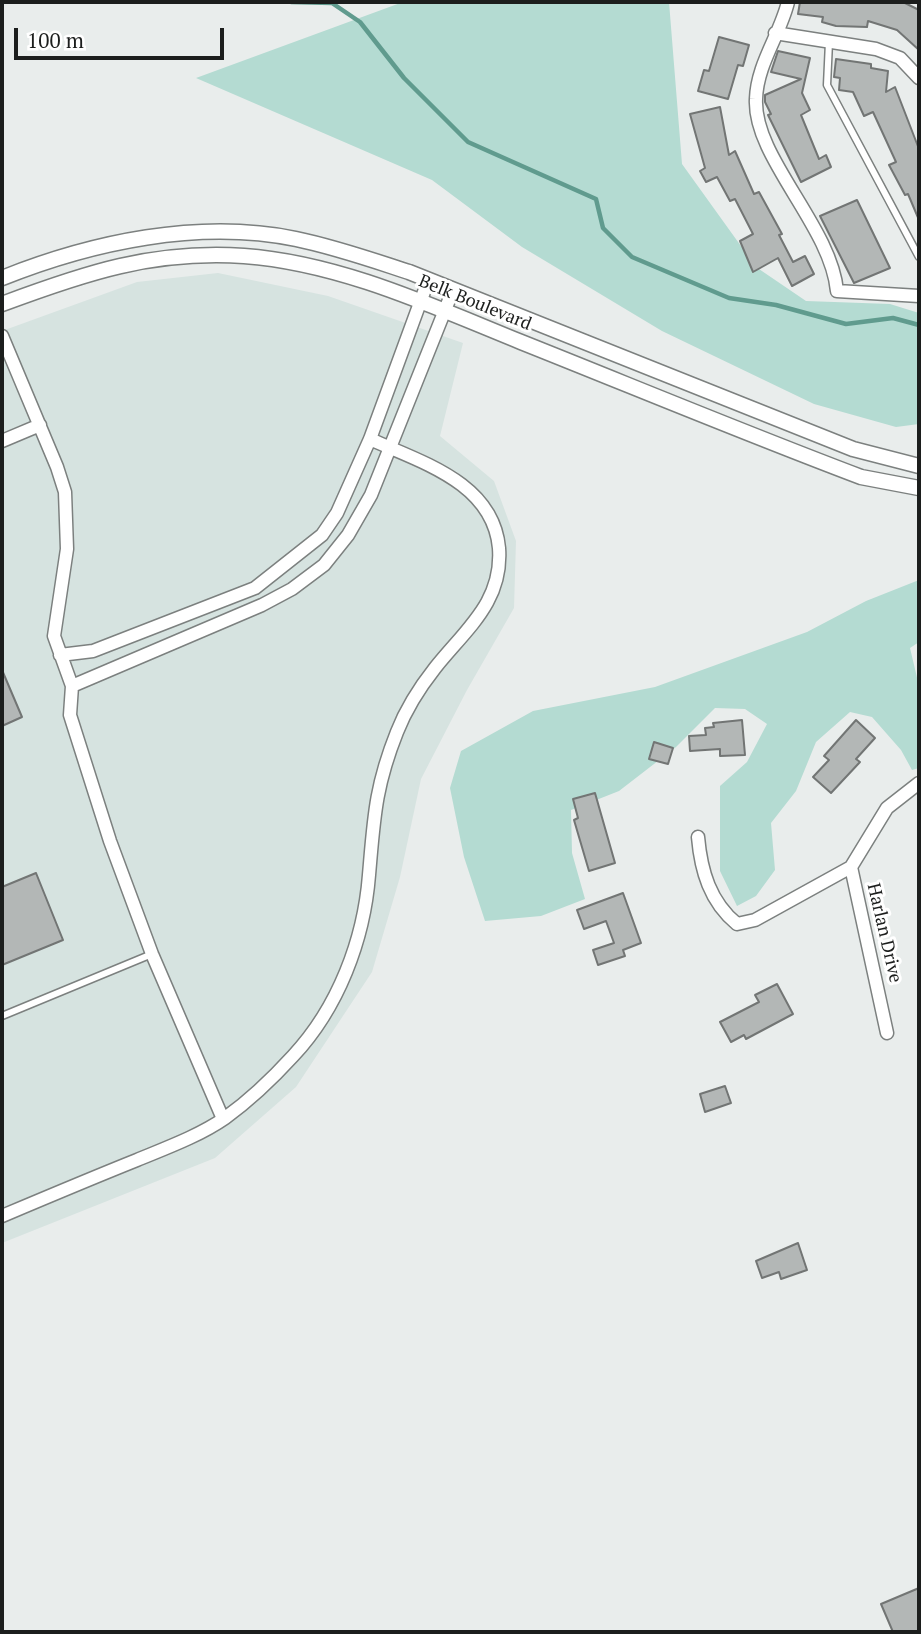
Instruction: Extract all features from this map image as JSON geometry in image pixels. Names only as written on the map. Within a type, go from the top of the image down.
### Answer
[{"type":"street","points":[[788,2],[775,33],[756,97],[757,119],[828,257],[837,291],[919,296]]},
{"type":"street","points":[[775,33],[888,54],[900,58],[919,78]]},
{"type":"street","name":"Belk Boulevard","points":[[2,278],[89,250],[138,238],[245,233],[294,238],[352,253],[453,290],[853,449],[919,466]]},
{"type":"street","name":"Belk Boulevard","points":[[2,304],[116,264],[168,257],[244,256],[358,279],[861,478],[919,488]]},
{"type":"street","points":[[60,655],[93,651],[255,588],[322,535],[337,513],[370,439],[428,281]]},
{"type":"street","points":[[72,686],[262,605],[292,589],[324,565],[348,535],[371,495],[453,290]]},
{"type":"street","points":[[2,337],[57,467],[68,513],[68,549],[54,619],[54,636],[72,686],[70,715],[110,841],[152,954],[223,1119]]},
{"type":"street","points":[[2,441],[40,425]]},
{"type":"street","points":[[2,1216],[165,1148],[223,1119],[261,1089],[295,1054],[319,1023],[344,978],[364,905],[376,792],[392,745],[405,711],[435,668],[487,608],[497,582],[499,547],[487,512],[461,482],[370,439]]},
{"type":"street","name":"Harlan Drive","points":[[887,1033],[852,867],[887,808],[919,783]]},
{"type":"street","points":[[698,837],[701,866],[720,910],[737,924],[755,920],[852,867]]},
{"type":"lane","points":[[830,42],[827,85],[919,257]]},
{"type":"lane","points":[[2,1016],[152,954]]},
{"type":"shaded area","points":[[218,273],[328,296],[463,343],[440,436],[494,481],[516,541],[514,608],[467,690],[421,779],[400,877],[372,972],[296,1087],[215,1158],[2,1243],[2,331],[137,282]]},
{"type":"green space","points":[[403,2],[669,2],[682,164],[756,267],[806,301],[890,304],[919,313],[919,424],[896,427],[814,404],[662,331],[522,247],[432,180],[196,78]]},
{"type":"green space","points":[[919,580],[919,642],[910,648],[919,686],[919,768],[912,770],[901,750],[872,717],[850,712],[816,742],[796,791],[771,823],[775,870],[756,896],[737,906],[720,871],[720,786],[747,762],[767,724],[745,709],[715,708],[676,747],[619,791],[571,810],[572,853],[585,899],[541,916],[485,921],[464,857],[450,788],[461,751],[533,711],[655,687],[807,632],[866,601]]},
{"type":"building","points":[[800,2],[903,2],[919,10],[919,50],[897,30],[868,21],[867,27],[836,26],[822,22],[823,17],[798,14]]},
{"type":"building","points":[[719,37],[749,45],[743,66],[738,65],[728,99],[698,91],[704,70],[709,71]]},
{"type":"building","points":[[778,51],[810,58],[802,93],[810,110],[801,115],[819,159],[826,155],[831,167],[801,182],[768,115],[771,114],[765,102],[765,95],[801,79],[771,72]]},
{"type":"building","points":[[836,59],[871,64],[871,68],[888,71],[886,92],[895,87],[919,149],[919,220],[908,194],[905,195],[889,165],[896,162],[873,112],[864,116],[853,92],[839,90],[840,78],[834,77]]},
{"type":"building","points":[[720,107],[729,155],[735,151],[754,194],[759,192],[782,234],[779,235],[793,262],[805,256],[814,274],[792,286],[778,258],[753,272],[740,241],[753,234],[735,199],[730,201],[717,177],[706,182],[700,171],[705,168],[690,114]]},
{"type":"building","points":[[857,200],[890,268],[854,283],[820,216]]},
{"type":"building","points":[[2,670],[22,717],[2,726]]},
{"type":"building","points":[[742,720],[745,755],[720,756],[720,749],[690,751],[689,736],[706,735],[705,728],[714,727],[713,723]]},
{"type":"building","points":[[856,720],[875,738],[856,759],[860,762],[831,793],[813,777],[829,760],[824,756]]},
{"type":"building","points":[[654,742],[673,748],[668,764],[649,759]]},
{"type":"building","points":[[595,793],[615,863],[589,871],[574,820],[578,818],[573,799]]},
{"type":"building","points":[[36,873],[63,940],[2,965],[2,887]]},
{"type":"building","points":[[623,893],[641,943],[623,950],[625,956],[598,965],[593,950],[614,943],[606,921],[584,929],[577,910]]},
{"type":"building","points":[[777,984],[793,1014],[746,1039],[744,1035],[731,1042],[720,1022],[759,1002],[755,995]]},
{"type":"building","points":[[725,1086],[731,1103],[705,1112],[700,1094]]},
{"type":"building","points":[[798,1243],[807,1270],[781,1279],[779,1272],[762,1278],[756,1261]]},
{"type":"building","points":[[919,1588],[919,1632],[893,1632],[881,1604]]},
{"type":"waterway","points":[[291,2],[332,3],[360,22],[404,78],[468,142],[596,199],[603,228],[632,257],[729,298],[776,305],[846,324],[893,318],[919,325]]}]
